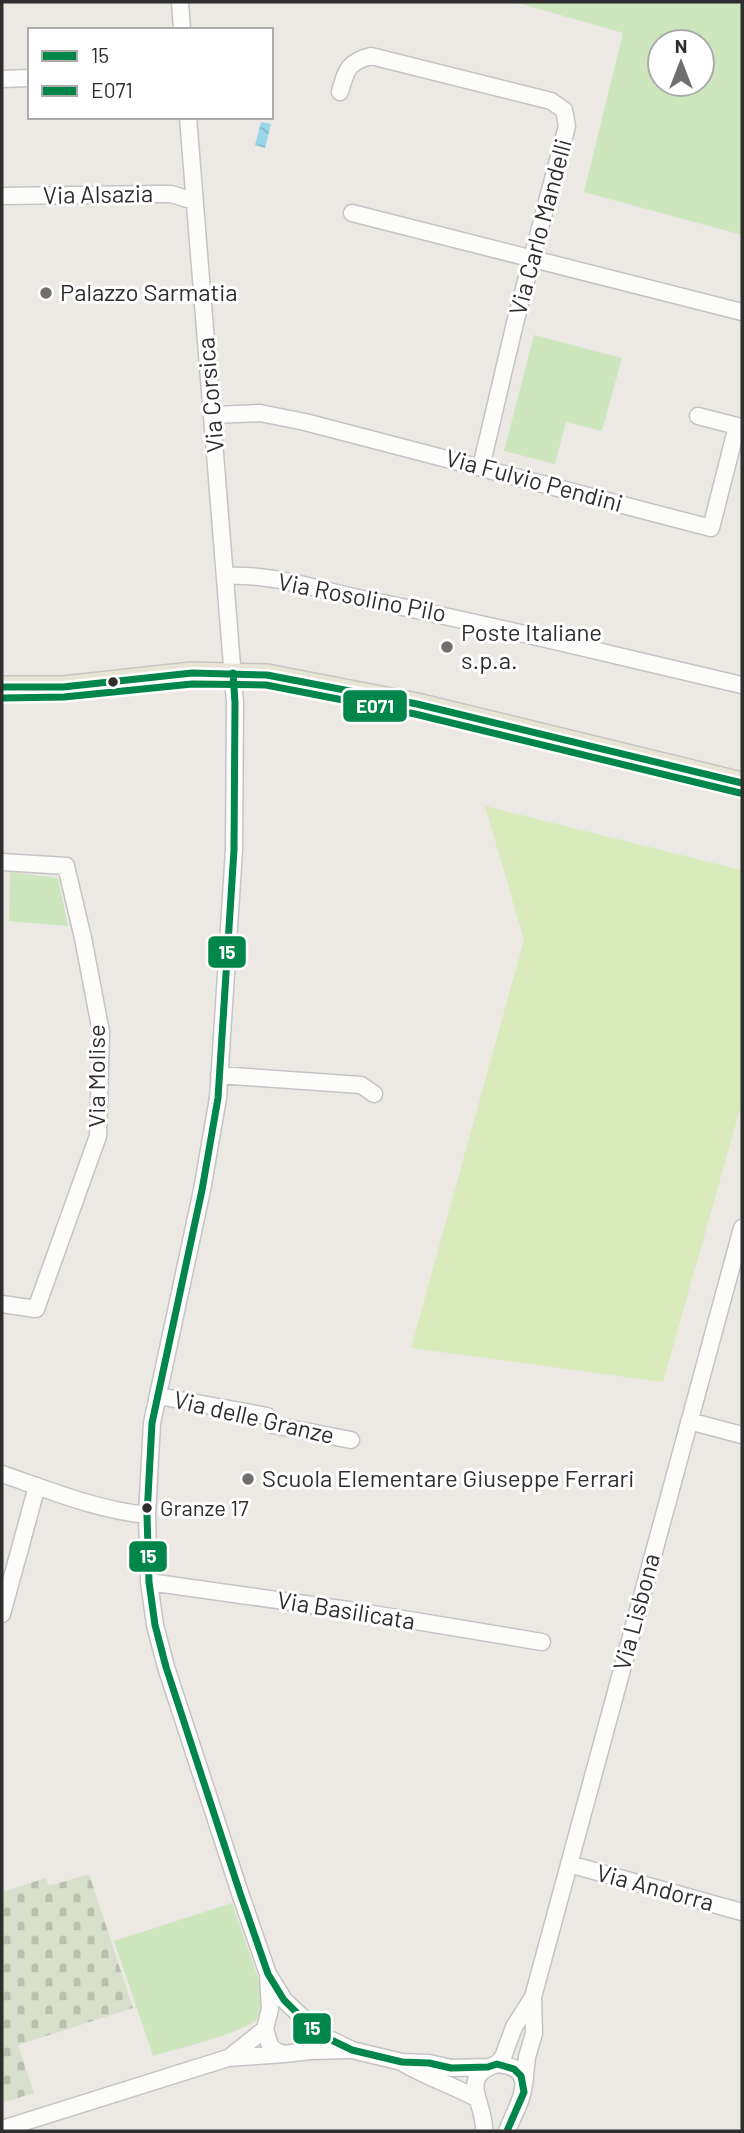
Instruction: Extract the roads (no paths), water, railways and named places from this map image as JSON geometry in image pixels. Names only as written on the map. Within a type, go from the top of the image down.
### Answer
[{"type":"main road","points":[[2,687],[62,687],[192,673],[267,675],[349,690],[547,734],[742,783]]},
{"type":"street","points":[[180,2],[182,28]]},
{"type":"street","name":"Via Carlo Mandelli","points":[[340,92],[345,73],[356,60],[371,56],[551,101],[564,110],[567,126],[481,467]]},
{"type":"street","points":[[2,79],[27,78]]},
{"type":"street","name":"Via Corsica","points":[[188,119],[233,673]]},
{"type":"street","name":"Via Alsazia","points":[[2,197],[171,194],[194,201]]},
{"type":"street","points":[[352,213],[742,312]]},
{"type":"street","name":"Via Fulvio Pendini","points":[[213,415],[275,415],[711,528],[737,426],[698,416]]},
{"type":"street","name":"Via Rosolino Pilo","points":[[226,576],[275,580],[474,621],[742,685]]},
{"type":"street","name":"Via delle Granze","points":[[233,673],[233,850],[219,1075],[211,1144],[152,1423],[147,1515],[149,1582],[155,1625],[166,1667],[268,1974],[285,2000],[308,2026],[352,2050],[402,2062],[429,2063],[451,2068],[492,2066]]},
{"type":"street","name":"Via Molise","points":[[2,862],[66,866],[101,1032],[97,1136],[36,1309],[2,1304]]},
{"type":"street","points":[[219,1075],[361,1085],[374,1094]]},
{"type":"street","name":"Via Lisbona","points":[[507,2131],[522,2099],[527,2057],[534,2033],[533,1997],[742,1228]]},
{"type":"street","name":"Via delle Granze","points":[[158,1396],[267,1416],[273,1425],[351,1440]]},
{"type":"street","points":[[689,1421],[742,1436]]},
{"type":"street","points":[[2,1474],[125,1513],[147,1515]]},
{"type":"street","points":[[2,1614],[37,1486]]},
{"type":"street","name":"Via Basilicata","points":[[149,1582],[355,1611],[542,1642]]},
{"type":"street","name":"Via Andorra","points":[[569,1864],[742,1912]]},
{"type":"street","name":"Via delle Granze","points":[[267,2025],[268,1974]]},
{"type":"street","name":"Via Lisbona","points":[[484,2131],[476,2080],[503,2057],[514,2027],[533,1997]]},
{"type":"street","points":[[2,2129],[228,2058],[276,2014],[286,2011],[296,2013]]},
{"type":"street","points":[[267,2025],[270,2046],[289,2054],[306,2042],[308,2026]]},
{"type":"street","name":"Via delle Granze","points":[[228,2058],[352,2050]]},
{"type":"street","name":"Via delle Granze","points":[[402,2062],[422,2074],[447,2082],[478,2102]]},
{"type":"street","points":[[492,2066],[506,2065],[514,2069],[521,2076],[524,2085]]},
{"type":"street","points":[[478,2102],[489,2112],[499,2114],[518,2106]]},
{"type":"water","points":[[261,122],[271,124],[265,148],[255,145]]},
{"type":"place","name":"Palazzo Sarmatia","points":[[46,293]]},
{"type":"place","name":"Poste Italiane s.p.a.","points":[[447,647]]},
{"type":"place","name":"Scuola Elementare Giuseppe Ferrari","points":[[248,1479]]},
{"type":"place","name":"Granze 17","points":[[147,1508]]}]
